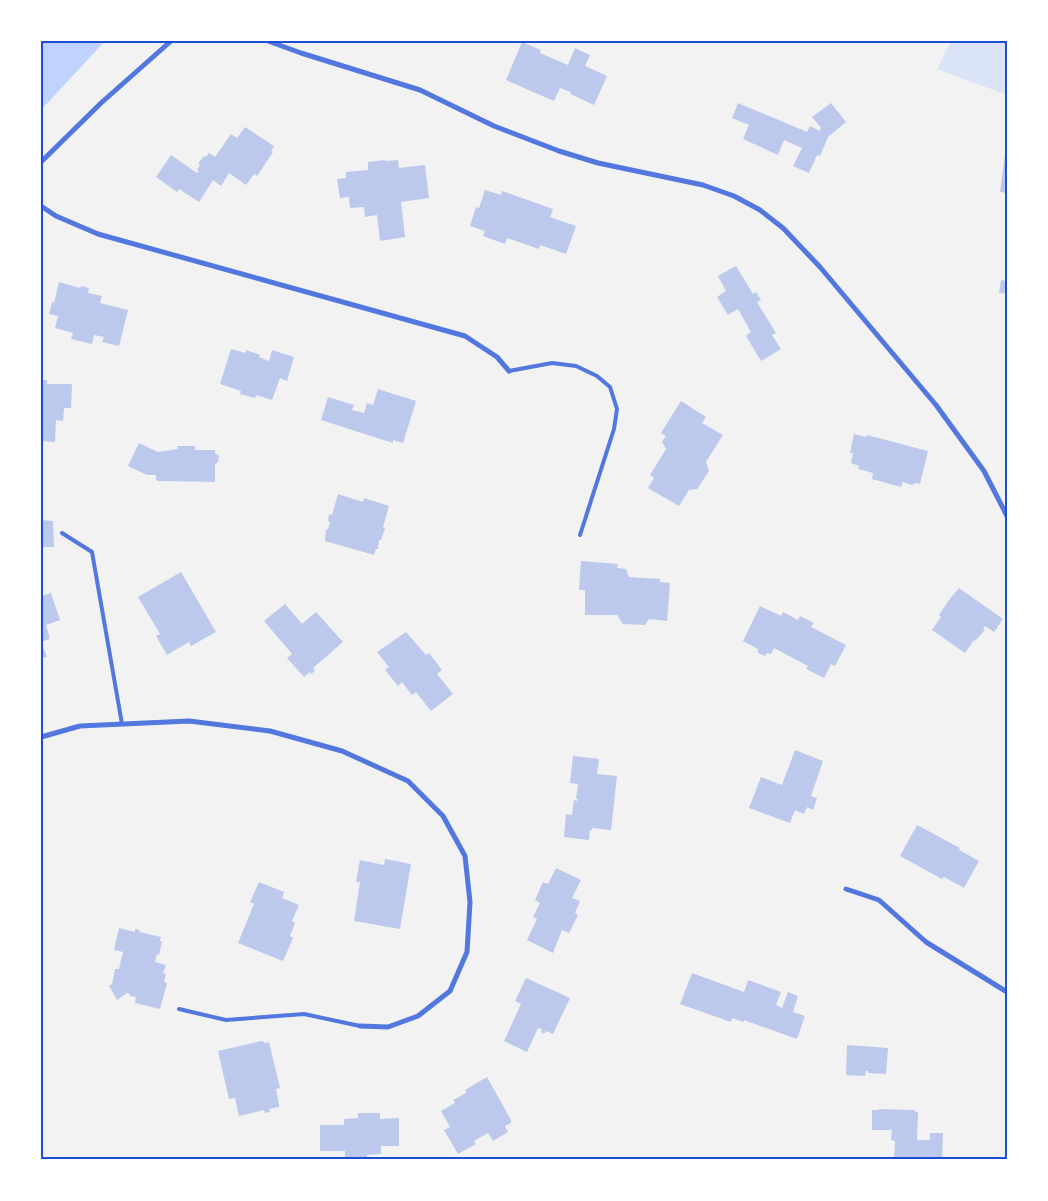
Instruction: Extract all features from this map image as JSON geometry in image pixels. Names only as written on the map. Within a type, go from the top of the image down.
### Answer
[{"type":"street","points":[[41,162],[101,103],[171,41]]},
{"type":"street","points":[[268,41],[301,54],[420,90],[494,126],[559,151],[598,163],[703,185],[740,199],[760,210],[783,228],[808,253],[936,405],[984,471],[1007,516]]},
{"type":"street","points":[[41,206],[56,216],[98,234],[465,336],[497,357],[508,371]]},
{"type":"street","points":[[41,737],[80,726],[189,721],[270,731],[342,751],[408,781],[444,816],[465,856],[470,902],[467,952],[450,991],[418,1016],[388,1028],[360,1026]]},
{"type":"street","points":[[846,889],[879,900],[926,942],[1007,992]]},
{"type":"lane","points":[[508,371],[552,363],[576,366],[597,376],[610,387],[617,409],[614,429],[580,535]]},
{"type":"lane","points":[[62,533],[92,552],[122,724]]},
{"type":"lane","points":[[179,1009],[226,1020],[304,1014],[360,1026]]},
{"type":"shaded area","points":[[951,41],[1007,41],[1007,95],[937,69]]},
{"type":"water","points":[[41,41],[105,41],[41,110]]},
{"type":"building","points":[[522,42],[541,50],[540,53],[568,65],[575,48],[590,55],[585,66],[607,76],[594,105],[560,88],[554,101],[506,80]]},
{"type":"building","points":[[738,103],[807,132],[810,126],[820,131],[821,128],[812,117],[831,103],[846,122],[828,137],[820,156],[817,155],[809,173],[793,166],[802,148],[784,140],[778,155],[743,139],[749,125],[732,118]]},
{"type":"building","points":[[245,127],[274,146],[271,151],[273,152],[257,176],[254,174],[246,185],[229,173],[221,186],[213,180],[199,202],[179,189],[177,192],[156,177],[171,155],[197,173],[200,165],[198,164],[204,156],[206,157],[209,153],[215,157],[231,134],[237,138]]},
{"type":"building","points":[[1005,153],[1007,153],[1007,193],[1000,192]]},
{"type":"building","points":[[398,160],[399,168],[425,165],[429,198],[401,202],[405,237],[380,241],[377,215],[365,217],[364,207],[350,208],[349,197],[340,198],[337,179],[346,178],[346,172],[368,170],[368,162]]},
{"type":"building","points":[[485,190],[501,195],[502,191],[553,209],[550,217],[576,226],[566,254],[540,245],[539,249],[507,238],[505,244],[483,236],[485,231],[470,226],[476,207],[479,208]]},
{"type":"building","points":[[736,266],[753,294],[756,292],[761,300],[757,302],[776,333],[772,335],[781,349],[761,361],[746,336],[751,332],[738,309],[728,315],[717,297],[726,291],[718,276]]},
{"type":"building","points":[[1001,280],[1007,281],[1007,294],[999,293]]},
{"type":"building","points":[[59,282],[80,288],[81,286],[89,288],[88,293],[102,296],[100,303],[128,310],[119,346],[102,342],[104,337],[94,335],[92,344],[71,339],[73,333],[55,328],[58,316],[49,314]]},
{"type":"building","points":[[231,349],[246,353],[246,350],[260,355],[259,357],[269,361],[272,350],[294,357],[287,381],[280,378],[272,400],[256,395],[255,398],[240,394],[241,391],[220,384]]},
{"type":"building","points":[[41,380],[47,380],[47,384],[72,384],[71,408],[64,408],[63,421],[56,420],[55,442],[41,441]]},
{"type":"building","points":[[378,389],[416,401],[403,443],[393,440],[393,443],[321,420],[328,397],[354,405],[352,410],[364,413],[367,403],[373,405]]},
{"type":"building","points":[[681,401],[706,417],[702,423],[723,435],[706,462],[709,471],[697,489],[689,490],[679,506],[648,488],[654,478],[650,475],[666,449],[662,442],[666,436],[661,433]]},
{"type":"building","points":[[854,434],[866,437],[867,435],[928,451],[920,484],[915,483],[912,485],[903,482],[901,487],[872,479],[873,473],[858,469],[859,466],[851,463],[853,453],[850,453]]},
{"type":"building","points":[[139,443],[158,452],[178,449],[177,446],[195,446],[195,450],[215,450],[215,453],[219,456],[218,462],[215,464],[215,482],[158,481],[156,480],[156,475],[147,475],[128,466]]},
{"type":"building","points":[[338,494],[363,502],[364,498],[389,506],[383,527],[385,528],[374,555],[325,541],[326,529],[328,530],[330,522],[328,521],[329,514],[332,515]]},
{"type":"building","points":[[41,520],[53,521],[54,547],[41,547]]},
{"type":"building","points":[[581,561],[618,564],[617,568],[626,569],[629,577],[660,579],[660,582],[670,583],[667,621],[649,619],[645,625],[623,624],[617,615],[585,615],[585,590],[579,590]]},
{"type":"building","points":[[181,572],[216,632],[191,646],[189,642],[167,655],[156,636],[160,634],[138,597]]},
{"type":"building","points":[[959,588],[1003,619],[994,632],[985,626],[983,630],[985,630],[974,640],[965,653],[932,630],[941,617],[939,615]]},
{"type":"building","points":[[51,593],[60,620],[46,625],[50,639],[41,642],[41,596]]},
{"type":"building","points":[[285,604],[302,624],[316,612],[343,642],[313,668],[315,671],[311,674],[310,672],[304,677],[287,658],[292,654],[264,621]]},
{"type":"building","points":[[760,606],[781,616],[783,612],[798,620],[800,616],[814,623],[811,627],[846,645],[835,666],[831,664],[824,678],[806,669],[808,666],[774,648],[771,654],[767,653],[765,656],[758,653],[758,649],[743,641]]},
{"type":"building","points":[[406,632],[426,655],[429,653],[442,670],[437,674],[453,694],[431,711],[416,692],[412,695],[402,682],[398,686],[385,670],[389,667],[377,652]]},
{"type":"building","points":[[41,642],[47,657],[41,658]]},
{"type":"building","points":[[795,750],[823,761],[811,796],[817,798],[813,810],[807,807],[804,814],[795,810],[790,823],[749,808],[761,777],[782,785]]},
{"type":"building","points":[[573,756],[599,759],[597,774],[617,776],[611,830],[592,828],[589,840],[564,837],[566,814],[572,815],[574,800],[577,801],[578,799],[576,799],[578,784],[570,783]]},
{"type":"building","points":[[917,825],[960,848],[959,850],[979,861],[964,888],[944,877],[942,879],[900,856]]},
{"type":"building","points":[[385,859],[411,864],[400,929],[354,921],[360,882],[356,882],[360,860],[384,865]]},
{"type":"building","points":[[556,868],[581,880],[572,898],[580,901],[575,913],[578,915],[569,933],[562,930],[553,953],[527,940],[537,919],[533,917],[540,903],[535,900],[543,882],[548,884]]},
{"type":"building","points":[[259,882],[284,892],[282,898],[299,905],[292,921],[295,923],[290,936],[293,938],[283,961],[238,943],[254,904],[250,902]]},
{"type":"building","points":[[119,928],[135,932],[135,929],[140,930],[139,932],[161,937],[160,941],[162,942],[159,955],[157,954],[155,962],[166,965],[163,973],[166,974],[164,982],[167,983],[160,1009],[135,1003],[136,997],[130,996],[127,993],[117,1000],[109,986],[112,984],[115,969],[119,969],[123,952],[114,950]]},
{"type":"building","points":[[692,973],[744,992],[748,980],[781,992],[776,1005],[782,1008],[788,992],[798,996],[793,1012],[805,1016],[797,1039],[744,1020],[744,1022],[732,1018],[731,1022],[680,1004]]},
{"type":"building","points":[[526,978],[570,998],[553,1034],[546,1031],[544,1034],[541,1032],[542,1029],[538,1028],[527,1052],[504,1041],[521,1004],[515,1001]]},
{"type":"building","points":[[261,1041],[264,1043],[269,1042],[280,1088],[276,1089],[279,1107],[269,1109],[270,1112],[265,1113],[264,1110],[239,1116],[235,1098],[229,1099],[218,1051]]},
{"type":"building","points":[[847,1045],[888,1048],[886,1074],[868,1073],[866,1071],[865,1076],[846,1075]]},
{"type":"building","points":[[487,1077],[511,1120],[511,1123],[505,1126],[508,1132],[493,1141],[488,1133],[474,1141],[476,1144],[458,1154],[444,1130],[450,1127],[441,1111],[455,1103],[453,1100],[466,1093],[465,1090]]},
{"type":"building","points":[[872,1110],[915,1110],[915,1112],[918,1112],[917,1140],[930,1140],[930,1133],[943,1133],[942,1160],[894,1160],[895,1141],[891,1140],[892,1130],[872,1130]]},
{"type":"building","points":[[358,1113],[380,1113],[380,1119],[399,1118],[399,1146],[381,1146],[381,1154],[367,1155],[367,1158],[345,1158],[345,1151],[320,1151],[320,1125],[344,1125],[344,1119],[358,1118]]}]
